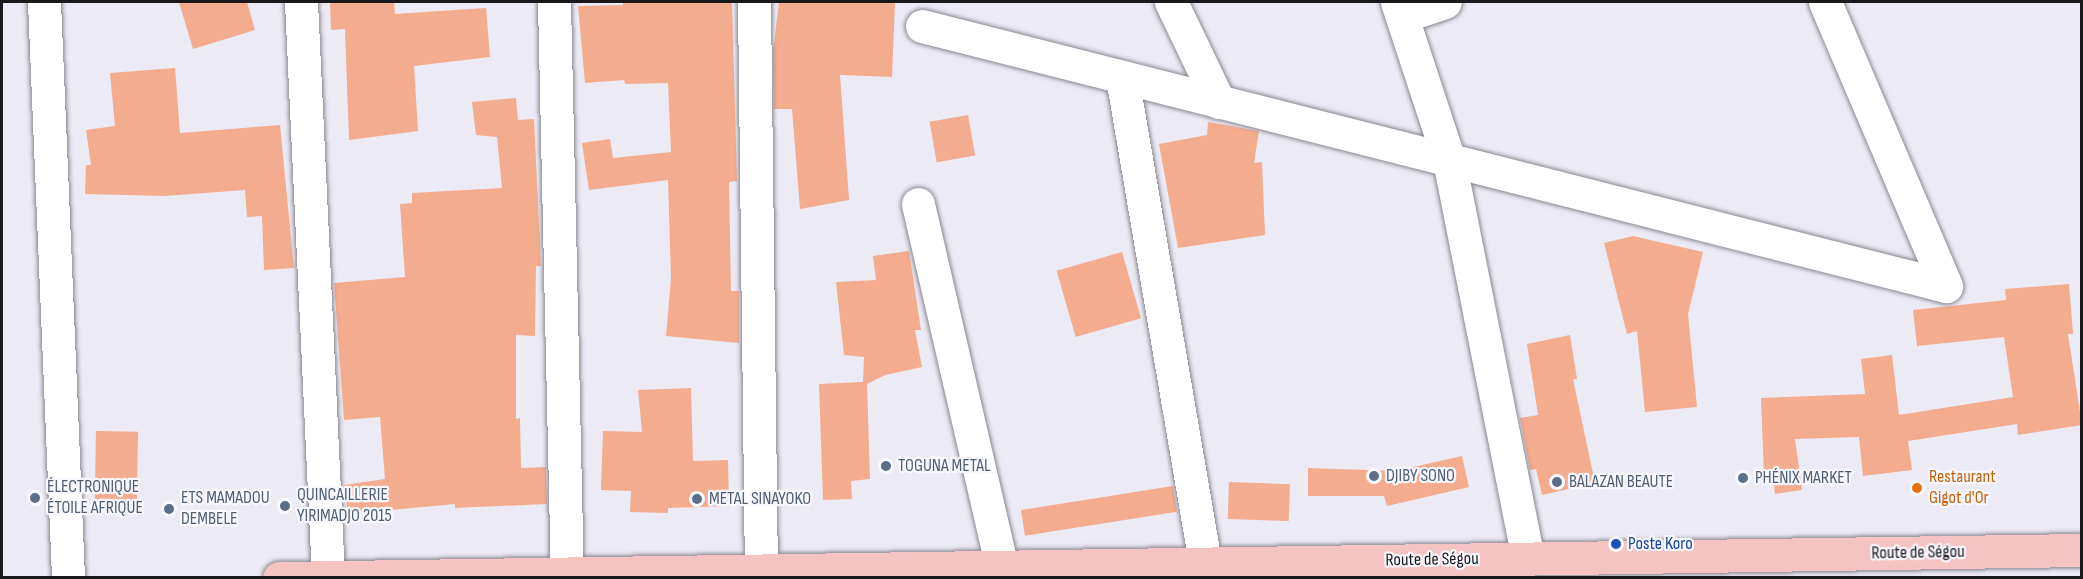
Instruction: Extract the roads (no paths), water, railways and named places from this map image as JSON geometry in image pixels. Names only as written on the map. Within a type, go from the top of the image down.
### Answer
[{"type":"highway","name":"Route de Ségou","points":[[279,578],[762,574],[1528,558],[2082,550]]},
{"type":"street","points":[[44,2],[68,578]]},
{"type":"street","points":[[301,2],[328,577]]},
{"type":"street","points":[[554,2],[567,576]]},
{"type":"street","points":[[754,2],[762,574]]},
{"type":"street","points":[[1171,2],[1220,102]]},
{"type":"street","points":[[1445,2],[1400,9],[1449,160],[1528,558]]},
{"type":"street","points":[[922,26],[1946,286],[1825,2]]},
{"type":"street","points":[[1122,77],[1205,565]]},
{"type":"street","points":[[918,204],[1002,568]]},
{"type":"place","name":"TOGUNA METAL","points":[[886,466]]},
{"type":"place","name":"DJIBY SONO","points":[[1374,476]]},
{"type":"place","name":"PHÉNIX MARKET","points":[[1743,478]]},
{"type":"place","name":"BALAZAN BEAUTE","points":[[1557,482]]},
{"type":"place","name":"Restaurant Gigot d'Or","points":[[1917,488]]},
{"type":"place","name":"ÉLECTRONIQUE ÉTOILE AFRIQUE","points":[[35,498]]},
{"type":"place","name":"METAL SINAYOKO","points":[[697,499]]},
{"type":"place","name":"QUINCAILLERIE YIRIMADJO 2015","points":[[285,506]]},
{"type":"place","name":"ETS MAMADOU DEMBELE","points":[[169,509]]},
{"type":"place","name":"Poste Koro","points":[[1616,544]]}]
